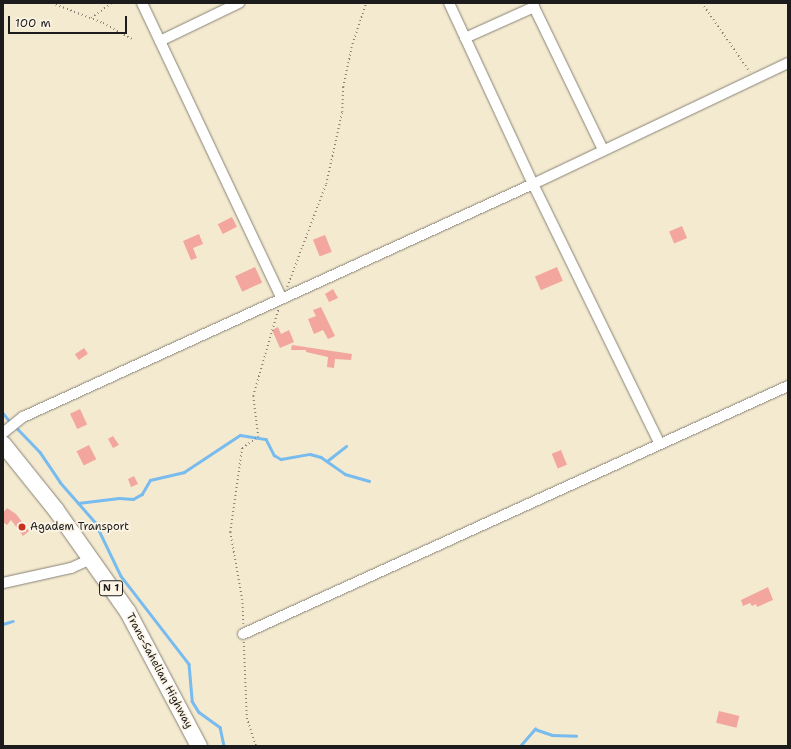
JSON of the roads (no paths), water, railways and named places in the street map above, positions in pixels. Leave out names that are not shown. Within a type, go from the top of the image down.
[{"type":"highway","name":"Trans-Sahelian Highway","points":[[3,444],[56,510],[141,634],[198,746]]},
{"type":"street","points":[[142,3],[282,298]]},
{"type":"street","points":[[160,41],[239,3]]},
{"type":"street","points":[[449,3],[533,184],[660,444]]},
{"type":"street","points":[[465,38],[534,7],[603,150]]},
{"type":"street","points":[[3,433],[23,417],[533,184],[788,63]]},
{"type":"street","points":[[243,634],[788,386]]},
{"type":"street","points":[[3,583],[71,568],[91,559]]},
{"type":"waterway","points":[[3,413],[11,423]]},
{"type":"waterway","points":[[15,426],[40,452],[60,482],[95,522],[121,576],[189,664],[192,701],[199,712],[220,727],[224,746]]},
{"type":"waterway","points":[[78,503],[119,498],[133,499],[142,494],[150,480],[184,472],[240,435],[266,439],[274,455],[281,459],[310,454],[321,457],[345,474],[369,481]]},
{"type":"waterway","points":[[327,461],[346,446]]},
{"type":"waterway","points":[[3,624],[13,621]]},
{"type":"waterway","points":[[520,746],[535,729],[552,735],[576,736]]},
{"type":"place","name":"Agadem Transport","points":[[22,527]]}]
